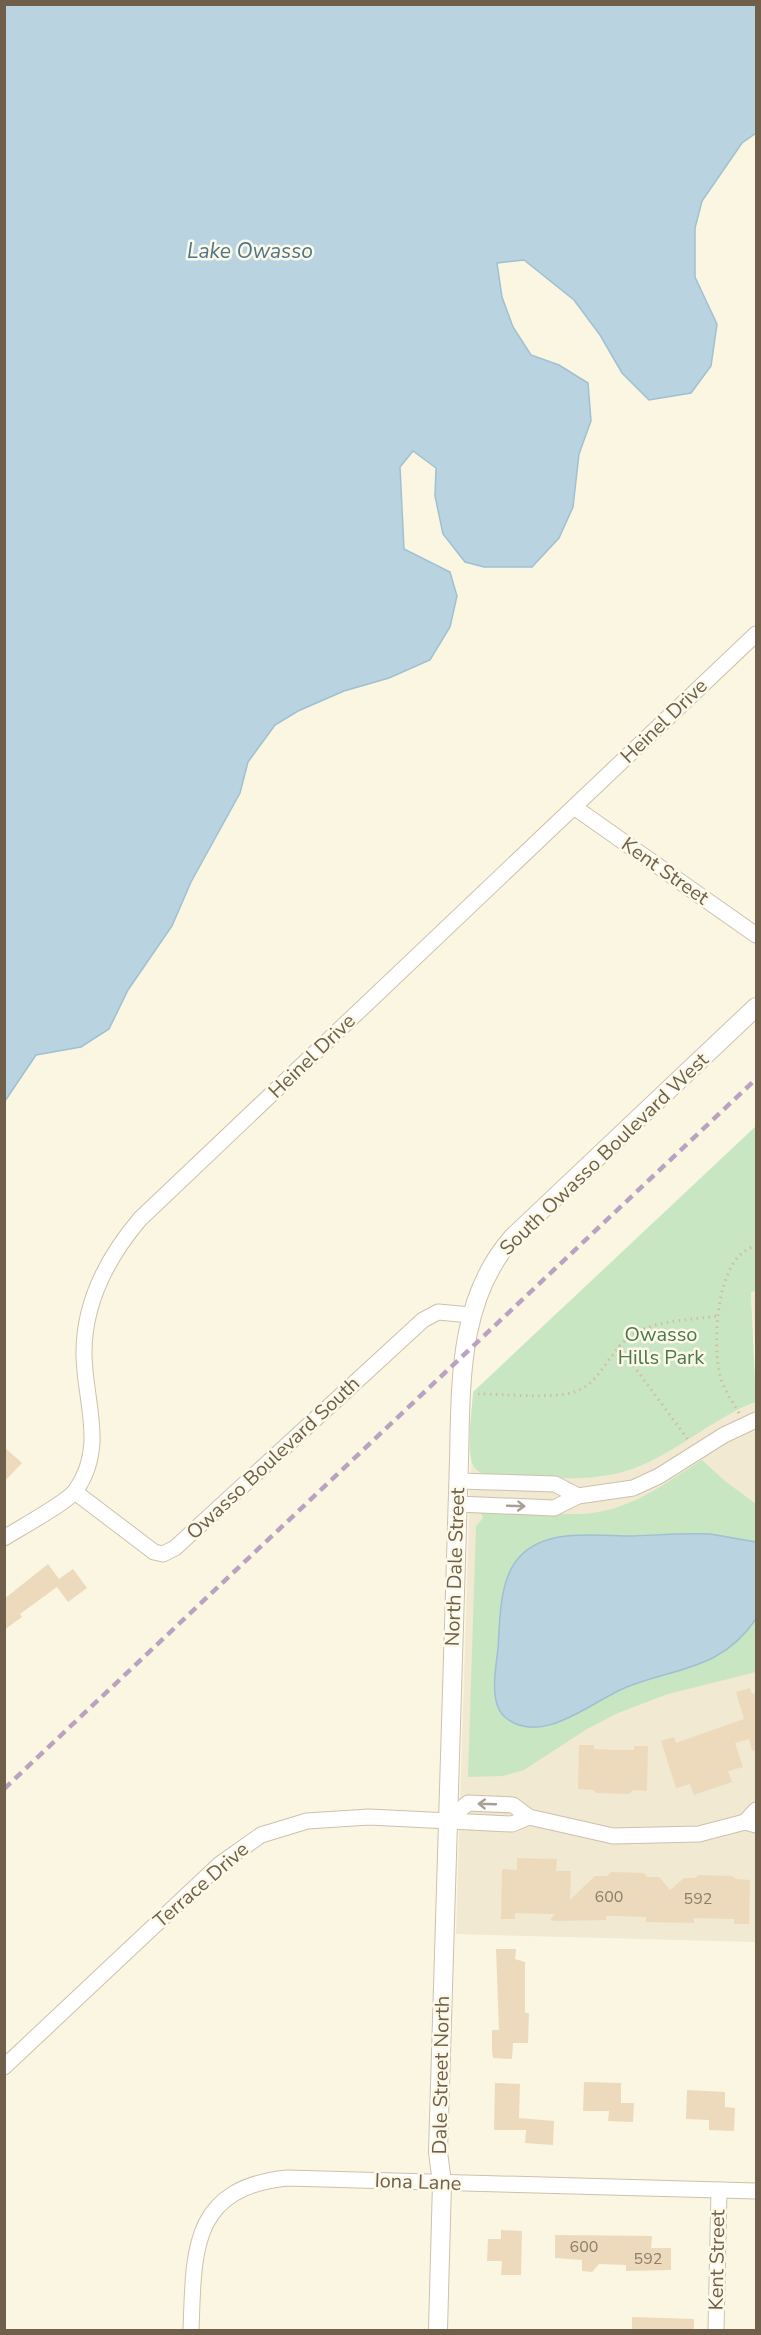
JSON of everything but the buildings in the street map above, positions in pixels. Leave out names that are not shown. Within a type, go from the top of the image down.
[{"type":"street","name":"Heinel Drive","points":[[75,1492],[87,1469],[93,1449],[94,1428],[84,1353],[87,1322],[94,1296],[120,1243],[140,1219],[756,634]]},
{"type":"street","name":"Kent Street","points":[[574,807],[756,935]]},
{"type":"street","name":"South Owasso Boulevard West","points":[[471,1315],[486,1276],[513,1237],[756,1007]]},
{"type":"street","name":"Owasso Boulevard South","points":[[75,1492],[154,1552],[163,1554],[175,1548],[423,1320],[438,1312],[471,1315]]},
{"type":"street","name":"North Dale Street","points":[[448,1820],[461,1393],[464,1349],[471,1315]]},
{"type":"street","points":[[458,1504],[554,1508],[578,1496],[633,1488],[659,1476],[751,1422]]},
{"type":"street","points":[[458,1481],[555,1484],[578,1496]]},
{"type":"street","points":[[4,1538],[75,1492]]},
{"type":"street","points":[[448,1820],[468,1803],[513,1805],[529,1817],[599,1834],[621,1836],[707,1833],[751,1823],[756,1810]]},
{"type":"street","name":"Terrace Drive","points":[[4,2067],[220,1864],[239,1848],[261,1835],[307,1821],[369,1817],[448,1820]]},
{"type":"street","name":"Dale Street North","points":[[438,2331],[442,2183],[438,2152],[448,1820]]},
{"type":"street","name":"Iona Lane","points":[[191,2331],[193,2267],[199,2239],[213,2213],[226,2199],[244,2188],[264,2181],[288,2178],[756,2191]]},
{"type":"street","name":"Kent Street","points":[[716,2331],[719,2190]]},
{"type":"path","points":[[751,1422],[725,1390],[719,1370],[717,1316],[724,1283],[738,1257],[750,1247],[756,1246]]},
{"type":"path","points":[[461,1393],[573,1393],[588,1386],[619,1346],[633,1334],[656,1326],[717,1316]]},
{"type":"path","points":[[619,1346],[656,1392],[697,1452]]},
{"type":"shaded area","points":[[751,1291],[756,1291],[756,1367]]},
{"type":"shaded area","points":[[756,1402],[756,1942],[456,1934],[471,1453],[476,1469],[487,1475],[600,1477],[648,1462],[725,1416]]},
{"type":"green space","name":"Owasso Hills Park","points":[[756,1126],[756,1291],[751,1292],[756,1402],[724,1417],[664,1454],[618,1473],[590,1478],[562,1478],[494,1476],[477,1470],[473,1465],[470,1450],[473,1392]]},
{"type":"green space","points":[[702,1460],[756,1504],[756,1672],[668,1694],[618,1713],[587,1729],[524,1770],[503,1776],[468,1777],[476,1526],[483,1518],[481,1513],[578,1514],[613,1509],[644,1496]]},
{"type":"water","name":"Lake Owasso","points":[[5,4],[756,5],[756,133],[742,143],[702,201],[695,228],[695,277],[717,324],[711,366],[691,393],[649,400],[622,373],[600,335],[574,300],[524,260],[497,263],[502,297],[513,327],[531,355],[559,365],[588,383],[591,421],[579,454],[573,507],[559,538],[532,567],[484,567],[465,562],[443,534],[435,496],[436,468],[413,451],[400,467],[404,549],[450,572],[457,596],[450,627],[430,660],[389,678],[344,691],[298,711],[275,725],[248,762],[240,793],[191,882],[172,926],[128,990],[109,1029],[81,1047],[36,1055],[5,1101]]},
{"type":"water","points":[[710,1534],[756,1542],[756,1619],[728,1648],[698,1665],[627,1687],[552,1724],[536,1727],[520,1726],[500,1712],[494,1685],[501,1605],[509,1573],[525,1552],[552,1538],[568,1536]]},
{"type":"railway","points":[[4,1789],[756,1079]]}]
